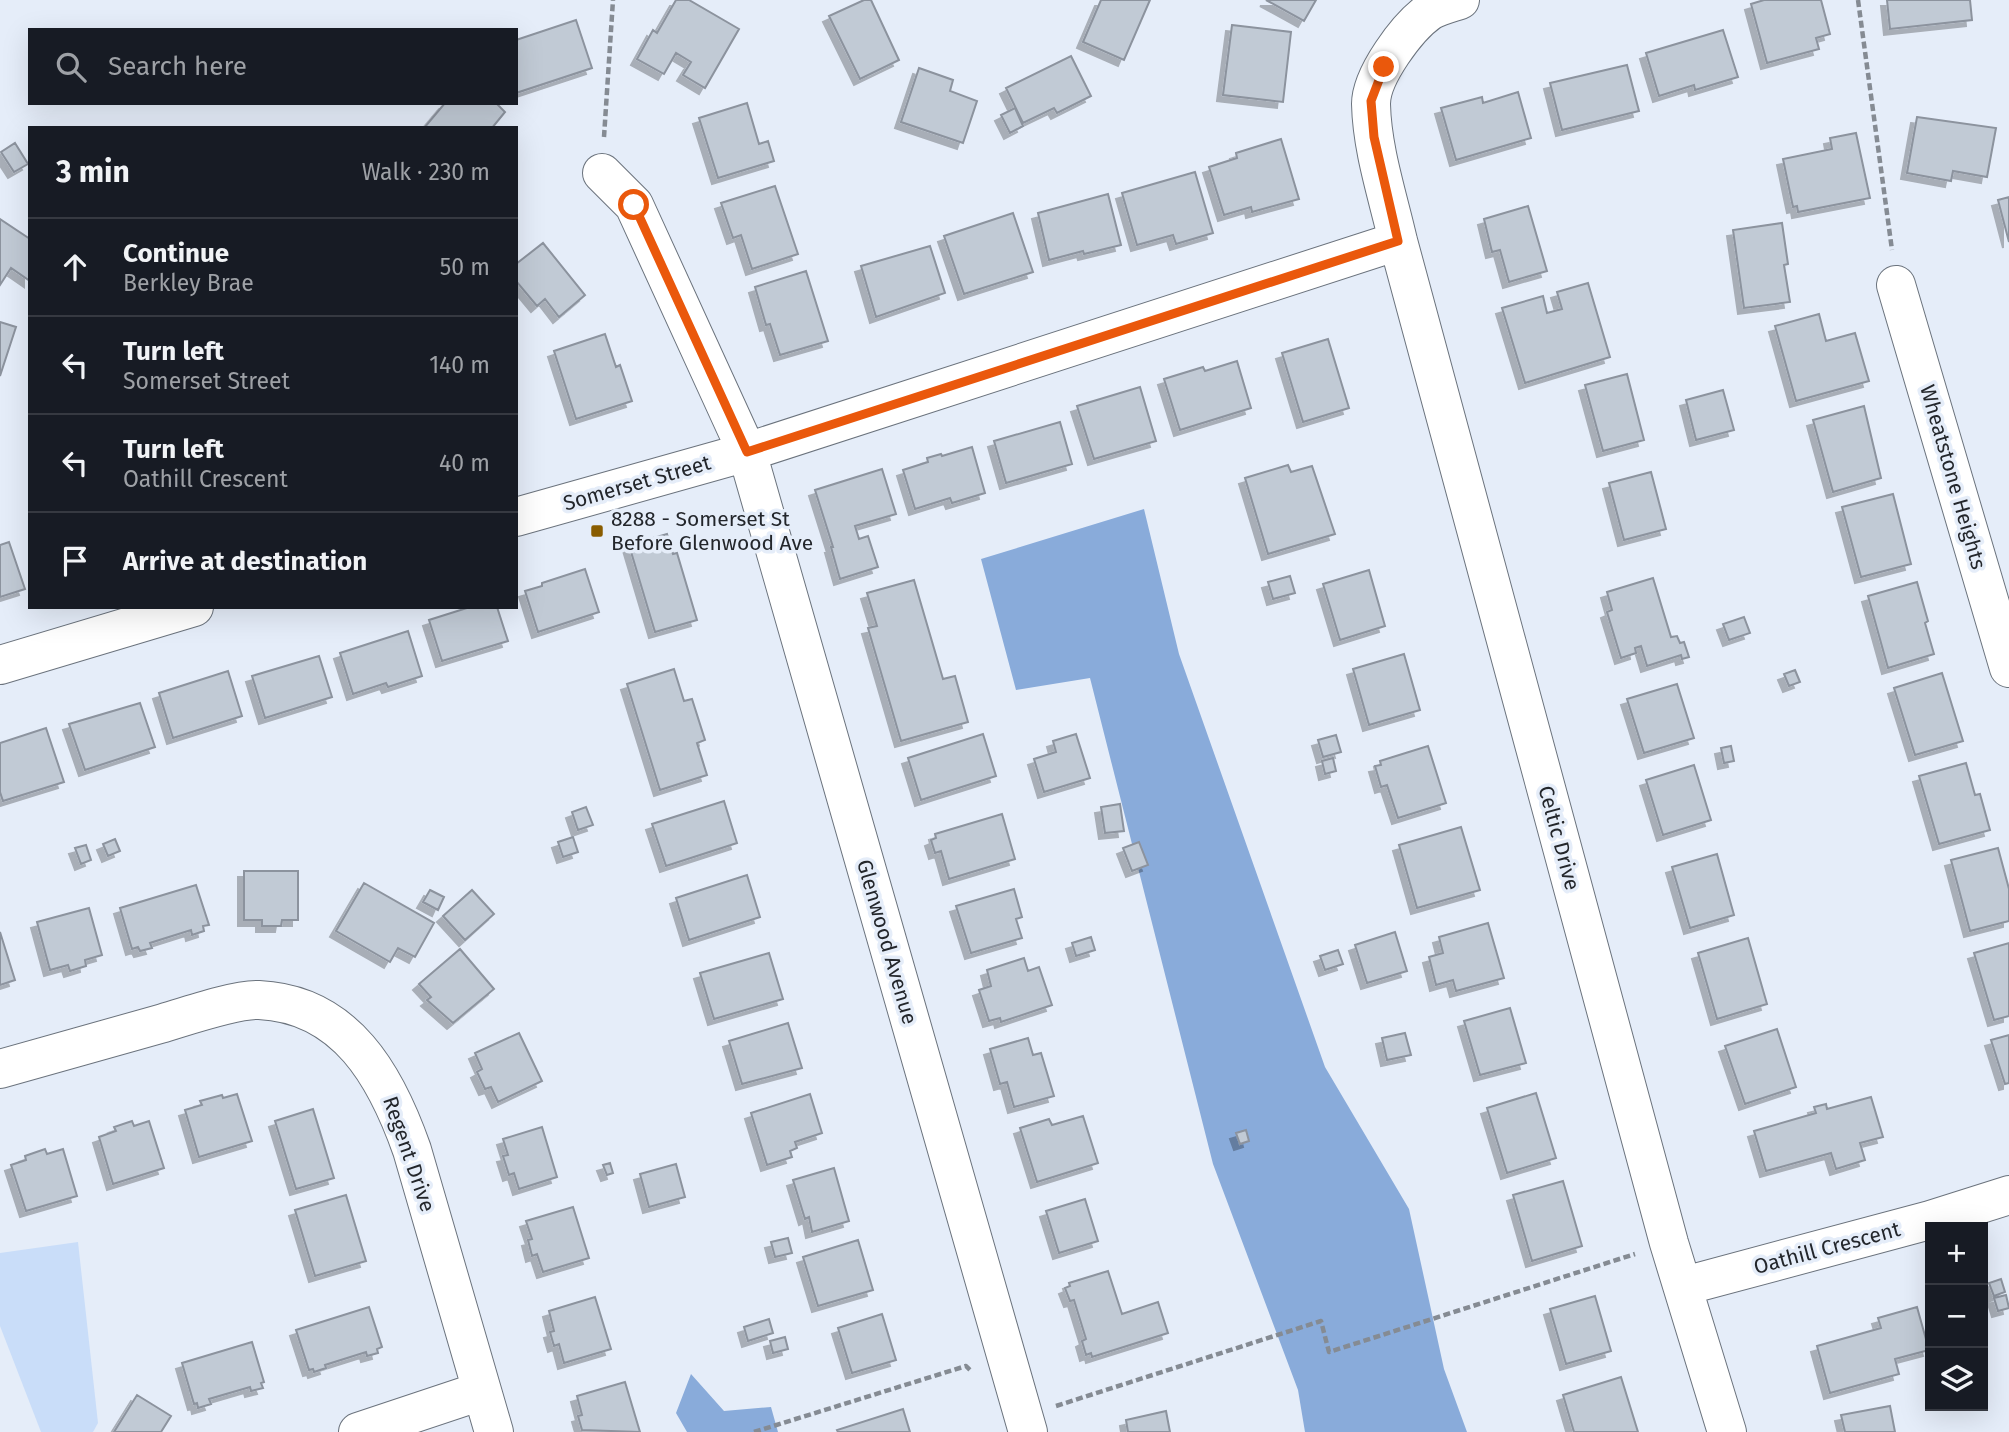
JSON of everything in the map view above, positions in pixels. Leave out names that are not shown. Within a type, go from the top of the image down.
[{"type":"street","points":[[1398,241],[1374,137],[1371,101],[1384,67],[1402,37],[1431,11],[1460,0]]},
{"type":"street","name":"Glenwood Avenue","points":[[602,173],[634,205],[747,452],[1025,1424]]},
{"type":"street","name":"Somerset Street","points":[[518,516],[747,452],[1398,241]]},
{"type":"street","name":"Celtic Drive","points":[[1398,241],[1669,1243],[1727,1432]]},
{"type":"street","name":"Wheatstone Heights","points":[[1896,285],[2009,668]]},
{"type":"street","points":[[0,665],[86,622],[180,609]]},
{"type":"street","name":"Regent Drive","points":[[0,1069],[257,999],[302,1006],[332,1023],[359,1049],[380,1077],[397,1108],[412,1150],[494,1432]]},
{"type":"street","name":"Oathill Crescent","points":[[1684,1286],[1930,1220],[2009,1195]]},
{"type":"street","points":[[358,1432],[481,1391]]},
{"type":"path","points":[[602,173],[612,0]]},
{"type":"path","points":[[1858,0],[1896,285]]},
{"type":"path","points":[[1025,1424],[1321,1321],[1329,1352],[1669,1243]]},
{"type":"path","points":[[754,1432],[966,1366],[975,1374]]},
{"type":"shaded area","points":[[1144,509],[1179,654],[1325,1067],[1409,1209],[1444,1369],[1467,1432],[1305,1432],[1298,1390],[1213,1164],[1090,678],[1016,690],[981,559]]},
{"type":"shaded area","points":[[78,1242],[98,1423],[93,1432],[41,1432],[0,1326],[0,1253]]},
{"type":"shaded area","points":[[691,1374],[724,1411],[771,1407],[778,1432],[687,1432],[676,1413]]},
{"type":"building","points":[[676,0],[689,0],[739,29],[705,88],[683,75],[691,62],[676,53],[664,74],[637,59],[653,30],[657,33]]},
{"type":"building","points":[[864,0],[871,0],[899,60],[860,79],[829,16]]},
{"type":"building","points":[[1101,0],[1150,0],[1124,60],[1083,42]]},
{"type":"building","points":[[1266,0],[1316,0],[1304,21]]},
{"type":"building","points":[[1764,0],[1821,0],[1830,34],[1816,38],[1819,49],[1767,63],[1751,4]]},
{"type":"building","points":[[1887,0],[1970,0],[1972,20],[1890,29]]},
{"type":"building","points":[[576,20],[592,68],[518,92],[518,39]]},
{"type":"building","points":[[1232,25],[1291,32],[1283,102],[1223,95]]},
{"type":"building","points":[[1723,30],[1738,77],[1695,90],[1694,85],[1659,96],[1646,53]]},
{"type":"building","points":[[1071,56],[1091,96],[1057,113],[1054,108],[1023,123],[1006,88]]},
{"type":"building","points":[[1627,65],[1639,111],[1562,130],[1550,83]]},
{"type":"building","points":[[919,68],[953,80],[950,91],[977,101],[963,143],[901,122]]},
{"type":"building","points":[[1518,92],[1531,138],[1456,160],[1441,108],[1482,97],[1483,103]]},
{"type":"building","points":[[747,103],[759,144],[768,141],[774,161],[718,178],[699,118]]},
{"type":"building","points":[[443,105],[498,105],[505,112],[494,126],[426,126]]},
{"type":"building","points":[[1015,108],[1023,126],[1010,133],[1001,115]]},
{"type":"building","points":[[1917,117],[1996,128],[1987,177],[1953,171],[1951,181],[1907,173]]},
{"type":"building","points":[[1856,133],[1870,198],[1798,212],[1797,206],[1793,207],[1783,159],[1832,149],[1830,138]]},
{"type":"building","points":[[1281,139],[1299,199],[1252,212],[1251,207],[1224,215],[1209,167],[1237,158],[1236,153]]},
{"type":"building","points":[[15,143],[28,164],[14,172],[1,152]]},
{"type":"building","points":[[1195,172],[1213,233],[1176,244],[1173,235],[1137,245],[1122,193]]},
{"type":"building","points":[[775,186],[798,254],[752,269],[741,235],[733,238],[721,203]]},
{"type":"building","points":[[1108,194],[1121,245],[1049,260],[1038,213]]},
{"type":"building","points":[[2009,197],[2009,242],[1998,200]]},
{"type":"building","points":[[1528,206],[1547,271],[1509,282],[1500,250],[1492,252],[1484,219]]},
{"type":"building","points":[[1013,213],[1033,272],[964,294],[944,236]]},
{"type":"building","points":[[0,219],[28,238],[28,280],[11,268],[0,285]]},
{"type":"building","points":[[1782,223],[1788,264],[1784,265],[1790,302],[1744,308],[1733,230]]},
{"type":"building","points":[[543,243],[585,295],[559,317],[545,299],[537,306],[518,283],[518,262]]},
{"type":"building","points":[[930,246],[945,293],[876,317],[861,266]]},
{"type":"building","points":[[806,271],[828,341],[780,355],[770,324],[766,325],[755,287]]},
{"type":"building","points":[[1588,283],[1610,357],[1525,383],[1502,308],[1543,296],[1547,313],[1562,309],[1557,292]]},
{"type":"building","points":[[1819,314],[1826,341],[1855,333],[1869,381],[1796,401],[1775,326]]},
{"type":"building","points":[[0,322],[16,327],[0,376]]},
{"type":"building","points":[[605,334],[616,367],[620,365],[632,401],[576,419],[554,351]]},
{"type":"building","points":[[1328,339],[1349,408],[1303,422],[1282,353]]},
{"type":"building","points":[[1237,361],[1251,408],[1180,430],[1164,379],[1203,367],[1205,371]]},
{"type":"building","points":[[1627,374],[1644,440],[1603,451],[1585,385]]},
{"type":"building","points":[[1140,387],[1156,441],[1094,459],[1077,406]]},
{"type":"building","points":[[1723,390],[1734,430],[1696,440],[1686,400]]},
{"type":"building","points":[[1864,406],[1881,478],[1833,492],[1813,420]]},
{"type":"building","points":[[1060,422],[1072,464],[1006,483],[994,441]]},
{"type":"building","points":[[972,447],[985,493],[952,503],[950,498],[915,509],[903,470],[928,462],[927,458]]},
{"type":"building","points":[[1288,465],[1291,472],[1312,466],[1335,534],[1268,554],[1245,478]]},
{"type":"building","points":[[882,469],[896,514],[855,526],[859,539],[868,536],[878,567],[840,579],[815,490]]},
{"type":"building","points":[[1651,472],[1666,529],[1624,540],[1609,483]]},
{"type":"building","points":[[1893,494],[1911,564],[1861,577],[1842,507]]},
{"type":"building","points":[[667,534],[673,554],[677,553],[697,620],[655,632],[629,545]]},
{"type":"building","points":[[9,542],[25,589],[0,597],[0,545]]},
{"type":"building","points":[[585,569],[599,612],[538,632],[525,591]]},
{"type":"building","points":[[1369,570],[1385,626],[1340,640],[1323,584]]},
{"type":"building","points":[[1290,576],[1295,593],[1273,599],[1268,582]]},
{"type":"building","points":[[1653,578],[1671,637],[1677,636],[1680,643],[1684,642],[1689,657],[1682,659],[1681,655],[1647,666],[1641,646],[1635,648],[1636,653],[1621,658],[1607,612],[1612,610],[1607,592]]},
{"type":"building","points":[[914,580],[943,679],[955,676],[968,722],[901,741],[868,628],[877,626],[867,593]]},
{"type":"building","points":[[1917,582],[1934,654],[1888,668],[1868,596]]},
{"type":"building","points":[[464,609],[498,609],[508,641],[442,661],[429,620]]},
{"type":"building","points":[[1744,617],[1750,633],[1729,640],[1723,624]]},
{"type":"building","points":[[408,631],[422,676],[388,687],[386,683],[353,694],[340,653]]},
{"type":"building","points":[[1404,654],[1420,710],[1369,725],[1353,669]]},
{"type":"building","points":[[319,656],[332,697],[265,718],[252,676]]},
{"type":"building","points":[[674,669],[684,701],[692,699],[705,740],[697,743],[707,775],[660,790],[627,684]]},
{"type":"building","points":[[1795,670],[1800,682],[1789,686],[1784,674]]},
{"type":"building","points":[[228,671],[242,716],[173,738],[159,693]]},
{"type":"building","points":[[1942,673],[1963,741],[1915,755],[1894,688]]},
{"type":"building","points":[[1677,684],[1694,738],[1644,753],[1627,699]]},
{"type":"building","points":[[140,703],[155,747],[85,770],[69,724]]},
{"type":"building","points":[[46,728],[64,782],[3,801],[0,792],[0,743]]},
{"type":"building","points":[[983,734],[996,776],[921,800],[908,758]]},
{"type":"building","points":[[1076,734],[1090,778],[1044,792],[1034,759],[1056,752],[1053,741]]},
{"type":"building","points":[[1336,735],[1341,752],[1323,757],[1318,740]]},
{"type":"building","points":[[1428,746],[1446,803],[1398,818],[1387,785],[1381,787],[1375,766],[1381,765],[1380,761]]},
{"type":"building","points":[[1731,746],[1734,761],[1724,763],[1721,748]]},
{"type":"building","points":[[1333,758],[1336,771],[1325,774],[1322,761]]},
{"type":"building","points":[[1966,763],[1975,795],[1980,794],[1990,830],[1939,844],[1919,776]]},
{"type":"building","points":[[1694,765],[1711,820],[1663,835],[1646,780]]},
{"type":"building","points":[[724,801],[737,843],[666,866],[652,824]]},
{"type":"building","points":[[1120,804],[1124,831],[1105,833],[1101,807]]},
{"type":"building","points":[[586,807],[593,825],[578,830],[572,812]]},
{"type":"building","points":[[1002,814],[1015,859],[949,879],[941,851],[935,853],[931,840],[936,838],[935,834]]},
{"type":"building","points":[[1461,827],[1480,890],[1417,908],[1399,845]]},
{"type":"building","points":[[573,837],[578,852],[563,857],[558,842]]},
{"type":"building","points":[[115,839],[120,851],[108,856],[103,844]]},
{"type":"building","points":[[1139,842],[1148,865],[1132,871],[1123,848]]},
{"type":"building","points":[[86,845],[91,860],[81,864],[75,848]]},
{"type":"building","points":[[1998,848],[2009,889],[2009,921],[1970,931],[1951,860]]},
{"type":"building","points":[[1717,854],[1734,915],[1690,928],[1672,867]]},
{"type":"building","points":[[244,871],[298,871],[298,920],[282,920],[281,926],[262,926],[262,920],[244,920]]},
{"type":"building","points":[[747,875],[760,917],[689,940],[676,898]]},
{"type":"building","points":[[364,883],[434,923],[415,957],[398,948],[390,962],[336,931]]},
{"type":"building","points":[[196,885],[209,925],[203,926],[204,931],[192,935],[191,930],[150,943],[152,948],[140,951],[138,947],[132,949],[120,908]]},
{"type":"building","points":[[1014,889],[1022,917],[1016,919],[1022,938],[971,953],[956,906]]},
{"type":"building","points":[[430,890],[444,897],[438,910],[423,902]]},
{"type":"building","points":[[472,890],[494,914],[465,940],[443,916]]},
{"type":"building","points":[[89,908],[102,955],[85,960],[86,966],[70,971],[68,965],[50,970],[37,922]]},
{"type":"building","points":[[1488,923],[1504,978],[1456,991],[1453,980],[1436,985],[1429,957],[1443,953],[1439,937]]},
{"type":"building","points":[[0,932],[15,980],[0,985]]},
{"type":"building","points":[[1395,932],[1407,971],[1367,983],[1355,945]]},
{"type":"building","points":[[1091,937],[1095,950],[1076,956],[1072,943]]},
{"type":"building","points":[[1748,938],[1767,1004],[1717,1019],[1698,953]]},
{"type":"building","points":[[2009,943],[2009,1016],[1994,1020],[1974,953]]},
{"type":"building","points":[[460,949],[494,989],[453,1023],[427,1000],[431,997],[419,984]]},
{"type":"building","points":[[1338,950],[1343,964],[1325,970],[1320,956]]},
{"type":"building","points":[[769,953],[783,999],[714,1019],[700,973]]},
{"type":"building","points":[[1024,958],[1028,971],[1039,967],[1052,1005],[1001,1022],[1000,1018],[989,1021],[979,990],[991,986],[987,970]]},
{"type":"building","points":[[1510,1008],[1526,1063],[1480,1075],[1464,1021]]},
{"type":"building","points":[[788,1023],[802,1068],[742,1084],[729,1041]]},
{"type":"building","points":[[1777,1029],[1796,1087],[1745,1104],[1725,1046]]},
{"type":"building","points":[[519,1033],[542,1081],[498,1102],[491,1087],[485,1089],[477,1072],[482,1069],[475,1053]]},
{"type":"building","points":[[1405,1033],[1411,1055],[1387,1060],[1382,1038]]},
{"type":"building","points":[[2009,1035],[2009,1083],[2005,1084],[1991,1040]]},
{"type":"building","points":[[1028,1038],[1033,1055],[1041,1053],[1054,1096],[1014,1107],[1007,1082],[1000,1084],[990,1049]]},
{"type":"building","points":[[1536,1093],[1556,1158],[1507,1173],[1487,1108]]},
{"type":"building","points":[[237,1094],[252,1141],[199,1157],[185,1110],[202,1105],[200,1101]]},
{"type":"building","points":[[810,1094],[822,1133],[795,1142],[797,1148],[790,1151],[792,1157],[767,1165],[751,1113]]},
{"type":"building","points":[[1871,1097],[1883,1137],[1860,1143],[1865,1160],[1836,1169],[1831,1153],[1766,1171],[1754,1131],[1816,1113],[1814,1107],[1826,1104],[1827,1109]]},
{"type":"building","points":[[313,1109],[334,1178],[296,1189],[275,1121]]},
{"type":"building","points":[[1083,1116],[1098,1163],[1037,1182],[1020,1128],[1049,1119],[1052,1125]]},
{"type":"building","points":[[132,1121],[134,1126],[149,1121],[164,1168],[113,1184],[99,1137],[116,1131],[114,1127]]},
{"type":"building","points":[[542,1127],[557,1177],[519,1189],[514,1173],[509,1175],[503,1156],[508,1155],[503,1139]]},
{"type":"building","points":[[1246,1130],[1249,1141],[1240,1144],[1236,1133]]},
{"type":"building","points":[[45,1149],[47,1154],[63,1149],[77,1196],[26,1211],[11,1165],[26,1160],[25,1156]]},
{"type":"building","points":[[610,1163],[613,1173],[607,1175],[603,1165]]},
{"type":"building","points":[[676,1164],[685,1197],[649,1207],[640,1174]]},
{"type":"building","points":[[834,1168],[849,1221],[812,1232],[809,1217],[805,1219],[793,1180]]},
{"type":"building","points":[[1563,1181],[1582,1246],[1532,1261],[1513,1195]]},
{"type":"building","points":[[346,1195],[366,1261],[315,1276],[295,1210]]},
{"type":"building","points":[[1085,1199],[1098,1241],[1059,1253],[1046,1211]]},
{"type":"building","points":[[573,1207],[589,1258],[543,1272],[537,1254],[532,1256],[528,1240],[532,1239],[526,1221]]},
{"type":"building","points":[[788,1238],[792,1253],[775,1257],[771,1242]]},
{"type":"building","points":[[858,1240],[873,1290],[818,1306],[803,1257]]},
{"type":"building","points":[[1108,1271],[1122,1314],[1158,1302],[1168,1333],[1092,1357],[1091,1353],[1086,1355],[1082,1341],[1086,1339],[1074,1300],[1070,1301],[1065,1288],[1070,1286],[1069,1283]]},
{"type":"building","points":[[2001,1279],[2005,1292],[1994,1296],[1989,1283]]},
{"type":"building","points":[[2006,1295],[2009,1308],[1998,1311],[1994,1298]]},
{"type":"building","points":[[1595,1296],[1611,1351],[1566,1364],[1550,1309]]},
{"type":"building","points":[[595,1297],[611,1349],[564,1363],[559,1344],[554,1346],[550,1332],[554,1331],[549,1311]]},
{"type":"building","points":[[369,1307],[382,1347],[377,1349],[378,1353],[367,1356],[366,1352],[325,1365],[326,1368],[314,1372],[313,1369],[309,1370],[296,1330]]},
{"type":"building","points":[[1917,1307],[1925,1336],[1925,1351],[1895,1359],[1899,1374],[1830,1393],[1817,1346],[1881,1328],[1878,1318]]},
{"type":"building","points":[[882,1314],[896,1360],[852,1373],[838,1328]]},
{"type":"building","points":[[769,1319],[773,1333],[748,1341],[744,1327]]},
{"type":"building","points":[[785,1337],[788,1349],[773,1353],[770,1341]]},
{"type":"building","points":[[252,1342],[264,1382],[261,1383],[263,1388],[251,1391],[250,1387],[209,1399],[211,1404],[198,1408],[197,1403],[194,1404],[182,1363]]},
{"type":"building","points":[[1621,1377],[1638,1432],[1574,1432],[1563,1395]]},
{"type":"building","points":[[625,1382],[640,1432],[582,1430],[578,1416],[582,1415],[577,1396]]},
{"type":"building","points":[[137,1395],[171,1416],[161,1432],[114,1432]]},
{"type":"building","points":[[1890,1406],[1895,1432],[1845,1432],[1841,1415]]},
{"type":"building","points":[[903,1409],[910,1432],[837,1430]]},
{"type":"building","points":[[1166,1411],[1170,1432],[1128,1432],[1126,1420]]},
{"type":"place","name":"8288 - Somerset St Before Glenwood Ave","points":[[597,531]]},
{"type":"route","points":[[634,205],[747,452],[1398,241],[1374,137],[1371,101],[1384,67]]}]
